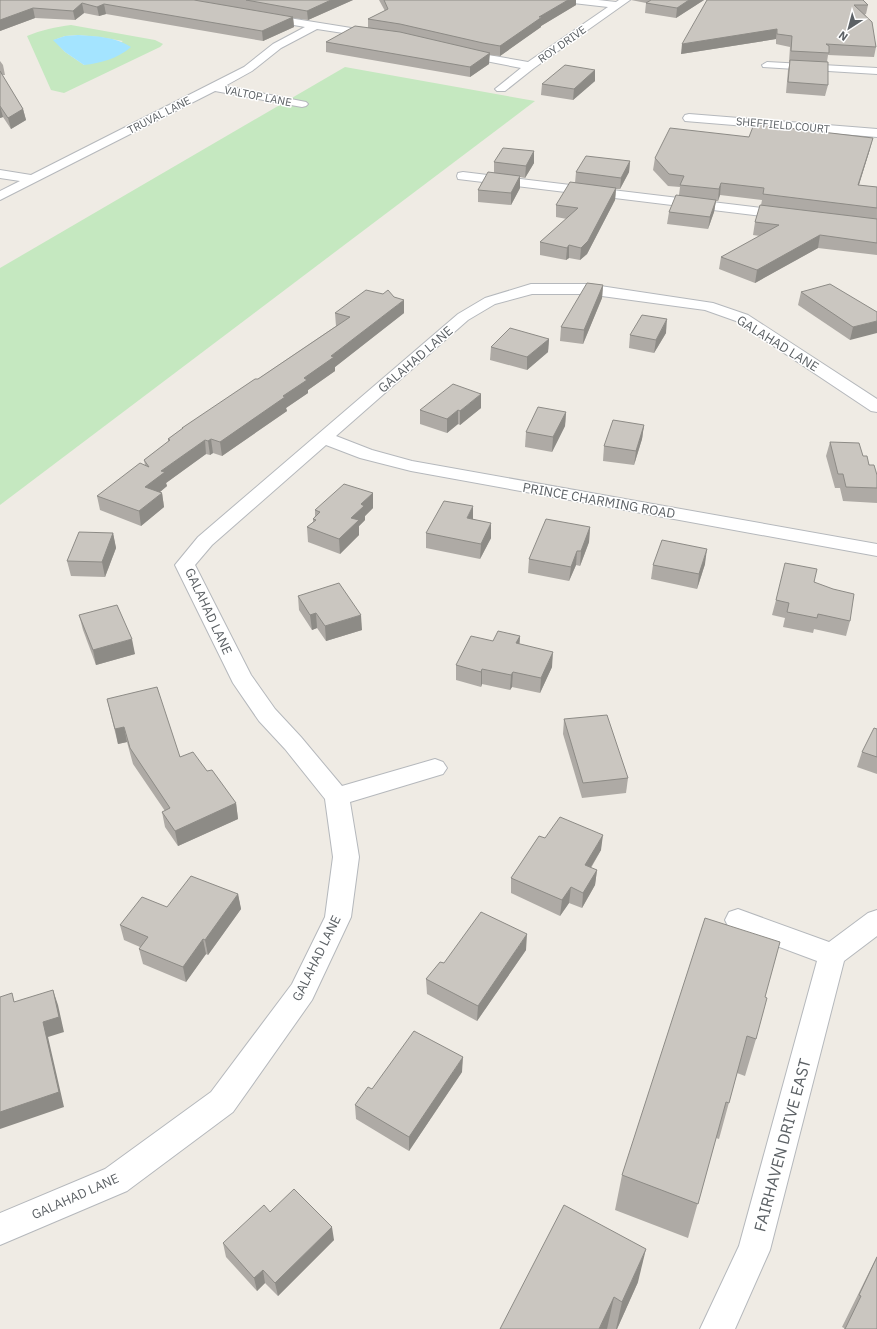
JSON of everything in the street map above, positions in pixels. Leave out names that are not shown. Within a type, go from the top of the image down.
[{"type":"street","points":[[574,0],[621,3]]},
{"type":"street","name":"ROY DRIVE","points":[[501,89],[530,66],[621,3]]},
{"type":"street","points":[[253,15],[314,26],[385,36]]},
{"type":"street","name":"TRUVAL LANE","points":[[0,196],[248,69],[278,46],[314,26]]},
{"type":"street","points":[[448,49],[482,58],[530,66]]},
{"type":"street","points":[[767,65],[877,71]]},
{"type":"street","name":"VALTOP LANE","points":[[214,87],[302,104]]},
{"type":"street","name":"SHEFFIELD COURT","points":[[689,118],[877,133]]},
{"type":"street","points":[[0,174],[33,179]]},
{"type":"street","points":[[463,176],[799,216]]},
{"type":"street","name":"GALAHAD LANE","points":[[0,1229],[116,1180],[222,1102],[302,992],[338,917],[346,857],[337,797],[293,743],[267,715],[241,678],[185,564],[205,542],[463,317],[490,301],[531,289],[587,289],[708,306],[742,318],[877,407]]},
{"type":"street","name":"PRINCE CHARMING ROAD","points":[[325,438],[366,454],[411,466],[877,550]]},
{"type":"street","points":[[337,797],[435,768]]},
{"type":"street","points":[[738,920],[832,955],[877,921]]},
{"type":"street","name":"FAIRHAVEN DRIVE EAST","points":[[717,1329],[754,1250],[832,955]]},
{"type":"green space","points":[[71,25],[155,40],[163,44],[160,47],[64,93],[51,90],[27,36],[43,30]],"holes":[[[78,35],[123,41],[84,65],[65,52],[54,40],[65,36]]]},
{"type":"green space","points":[[345,67],[535,101],[0,505],[0,268]]},
{"type":"water","points":[[78,35],[112,39],[131,47],[120,55],[109,60],[84,65],[65,52],[53,40],[65,36]]},
{"type":"building","points":[[0,0],[194,0],[293,17],[262,31],[104,4],[97,7],[82,3],[73,11],[33,8],[0,20]]},
{"type":"building","points":[[246,0],[331,0],[307,11]]},
{"type":"building","points":[[384,0],[568,0],[539,17],[542,17],[500,46],[400,24],[368,19],[388,9]]},
{"type":"building","points":[[651,0],[689,0],[677,8],[646,3]]},
{"type":"building","points":[[707,0],[863,0],[868,5],[854,5],[872,22],[876,47],[826,44],[829,46],[829,53],[791,51],[792,36],[777,34],[777,29],[682,44]]},
{"type":"building","points":[[355,26],[400,32],[490,53],[470,67],[326,42]]},
{"type":"building","points":[[790,60],[828,62],[828,85],[788,82]]},
{"type":"building","points":[[565,65],[595,70],[574,89],[542,84]]},
{"type":"building","points":[[0,71],[23,109],[8,118],[0,106]]},
{"type":"building","points":[[754,124],[873,138],[858,185],[877,187],[877,208],[763,194],[764,188],[721,183],[719,189],[680,185],[684,176],[669,174],[655,158],[670,128],[749,137]]},
{"type":"building","points":[[503,148],[534,151],[526,166],[494,162]]},
{"type":"building","points":[[586,156],[630,161],[621,178],[576,172]]},
{"type":"building","points":[[488,172],[520,176],[511,193],[478,190]]},
{"type":"building","points":[[570,182],[616,188],[588,241],[581,248],[569,245],[567,248],[540,242],[578,208],[556,205]]},
{"type":"building","points":[[676,195],[716,200],[710,217],[669,212]]},
{"type":"building","points":[[760,205],[877,219],[877,243],[820,235],[757,270],[721,257],[779,225],[755,222]]},
{"type":"building","points":[[587,283],[603,285],[584,330],[561,327]]},
{"type":"building","points":[[830,284],[877,312],[877,321],[853,327],[801,292]]},
{"type":"building","points":[[366,290],[383,294],[388,290],[394,297],[404,300],[331,356],[334,357],[304,378],[307,380],[283,396],[285,397],[220,442],[211,439],[208,441],[205,440],[161,471],[165,472],[145,487],[162,493],[139,511],[97,496],[140,463],[149,467],[144,460],[170,440],[168,439],[182,428],[350,317],[335,313]]},
{"type":"building","points":[[642,315],[667,319],[656,340],[630,335]]},
{"type":"building","points":[[510,328],[549,339],[527,357],[491,347]]},
{"type":"building","points":[[453,384],[481,394],[460,411],[458,410],[447,419],[420,410]]},
{"type":"building","points":[[538,407],[566,412],[553,437],[526,432]]},
{"type":"building","points":[[613,420],[644,425],[636,451],[604,446]]},
{"type":"building","points":[[830,442],[859,443],[863,456],[867,456],[869,465],[874,465],[877,475],[877,488],[846,487],[843,474],[838,474]]},
{"type":"building","points":[[344,484],[373,493],[361,504],[364,506],[351,518],[359,520],[339,539],[307,527],[316,520],[313,519],[320,512],[315,510]]},
{"type":"building","points":[[444,501],[473,506],[467,518],[491,523],[481,544],[426,533]]},
{"type":"building","points":[[546,519],[590,527],[581,551],[577,551],[571,567],[529,559]]},
{"type":"building","points":[[79,532],[113,533],[102,562],[67,561]]},
{"type":"building","points":[[662,540],[707,549],[699,574],[653,565]]},
{"type":"building","points":[[785,563],[817,569],[814,582],[833,589],[854,594],[850,621],[818,614],[817,618],[787,612],[789,603],[776,600]]},
{"type":"building","points":[[339,583],[361,615],[325,626],[316,613],[310,615],[298,596]]},
{"type":"building","points":[[117,605],[132,639],[93,650],[79,615]]},
{"type":"building","points":[[498,631],[520,636],[516,643],[553,652],[541,678],[513,672],[511,675],[482,669],[481,672],[456,665],[471,636],[493,641]]},
{"type":"building","points":[[157,687],[180,757],[193,752],[207,771],[212,770],[236,803],[175,831],[162,812],[170,808],[130,748],[124,727],[115,729],[107,699]]},
{"type":"building","points":[[607,715],[628,778],[583,783],[564,719]]},
{"type":"building","points":[[874,728],[877,729],[877,757],[862,752]]},
{"type":"building","points":[[560,817],[603,835],[585,865],[597,870],[583,893],[571,887],[562,900],[511,878],[539,836],[545,838]]},
{"type":"building","points":[[191,876],[238,894],[205,940],[203,939],[183,967],[139,949],[148,937],[120,925],[142,897],[167,907]]},
{"type":"building","points":[[481,912],[527,934],[478,1006],[426,979],[440,962],[444,963]]},
{"type":"building","points":[[705,918],[780,942],[765,997],[767,998],[756,1039],[747,1036],[729,1103],[726,1102],[698,1204],[622,1175]]},
{"type":"building","points":[[53,990],[59,1017],[43,1022],[59,1092],[0,1112],[0,997],[12,993],[14,1002]]},
{"type":"building","points":[[414,1031],[463,1057],[409,1137],[355,1105],[368,1087],[372,1089]]},
{"type":"building","points":[[294,1189],[332,1227],[275,1283],[263,1270],[254,1278],[223,1243],[264,1205],[270,1212]]},
{"type":"building","points":[[564,1205],[646,1249],[622,1302],[614,1297],[599,1329],[500,1329]]},
{"type":"building","points":[[877,1257],[877,1329],[845,1329],[861,1296],[859,1295]]}]
